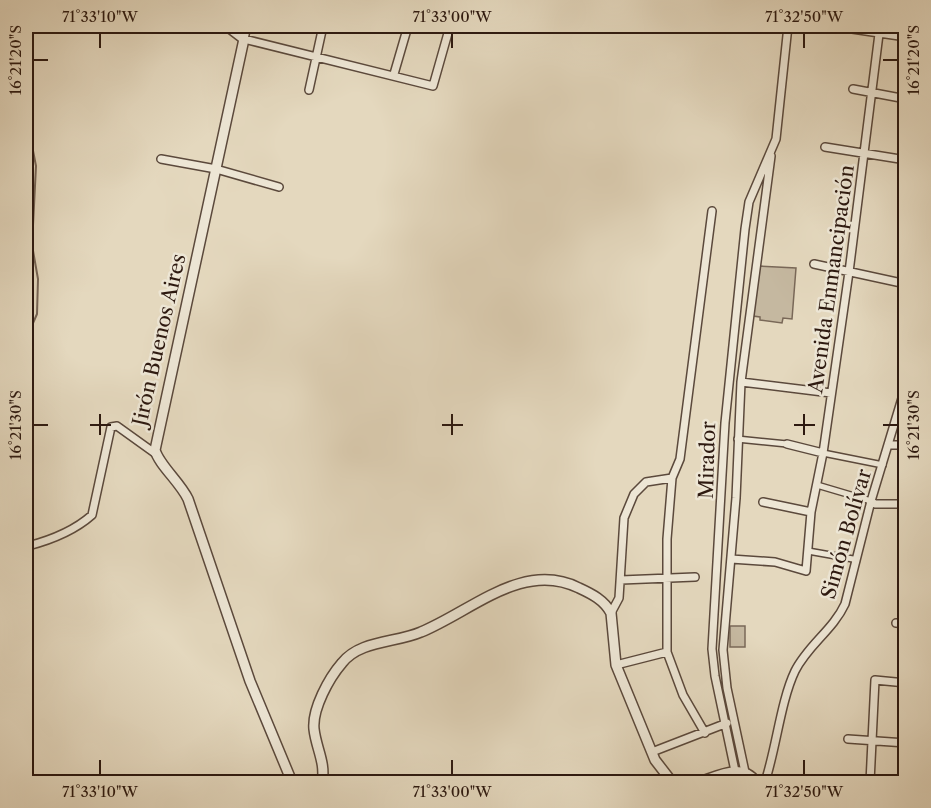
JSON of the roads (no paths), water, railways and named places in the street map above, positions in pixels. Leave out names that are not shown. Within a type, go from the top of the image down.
[{"type":"street","points":[[227,26],[244,39],[315,59],[394,74],[433,86],[450,26]]},
{"type":"street","name":"Jirón Buenos Aires","points":[[247,26],[156,439],[156,454],[177,479],[188,499],[250,681],[292,783]]},
{"type":"street","points":[[309,90],[323,26]]},
{"type":"street","points":[[394,74],[408,26]]},
{"type":"street","name":"Mirador","points":[[740,771],[723,658],[737,439],[741,382],[771,154],[778,123],[788,26]]},
{"type":"street","points":[[832,26],[906,37]]},
{"type":"street","name":"Avenida Enmancipación","points":[[731,559],[775,562],[806,571],[811,512],[823,453],[849,272],[880,26]]},
{"type":"street","points":[[853,89],[906,99]]},
{"type":"street","points":[[825,147],[906,159]]},
{"type":"street","name":"Mirador","points":[[740,771],[714,676],[712,643],[725,423],[747,208],[771,154]]},
{"type":"street","points":[[161,159],[216,169],[279,187]]},
{"type":"street","points":[[705,733],[683,694],[667,652],[666,578],[672,478],[680,459],[712,211]]},
{"type":"street","points":[[814,264],[906,285]]},
{"type":"street","points":[[741,382],[831,393]]},
{"type":"street","name":"Simón Bolívar","points":[[765,783],[794,674],[805,656],[838,620],[845,604],[871,501],[906,385]]},
{"type":"street","points":[[28,546],[44,542],[81,525],[92,515],[111,428],[117,426],[156,454]]},
{"type":"street","points":[[737,439],[787,444],[883,465]]},
{"type":"street","points":[[888,445],[906,445]]},
{"type":"street","points":[[672,478],[646,482],[634,494],[624,518],[619,598],[610,613],[615,665],[652,752],[672,783]]},
{"type":"street","points":[[817,485],[875,504],[906,504]]},
{"type":"street","points":[[764,502],[811,512]]},
{"type":"street","points":[[808,551],[853,559],[856,562]]},
{"type":"street","points":[[322,783],[323,771],[314,729],[315,716],[335,672],[352,653],[420,633],[513,585],[532,578],[564,581],[593,595],[610,613]]},
{"type":"street","points":[[621,580],[695,578]]},
{"type":"street","points":[[896,623],[906,624]]},
{"type":"street","points":[[615,665],[667,652]]},
{"type":"street","points":[[870,783],[875,680],[906,683]]},
{"type":"street","points":[[652,752],[734,721]]},
{"type":"street","points":[[848,739],[906,743]]},
{"type":"street","points":[[700,783],[740,771],[756,783]]},
{"type":"waterway","points":[[26,97],[34,26]]},
{"type":"waterway","points":[[26,115],[36,166],[32,245],[38,279],[37,314],[26,339]]}]
